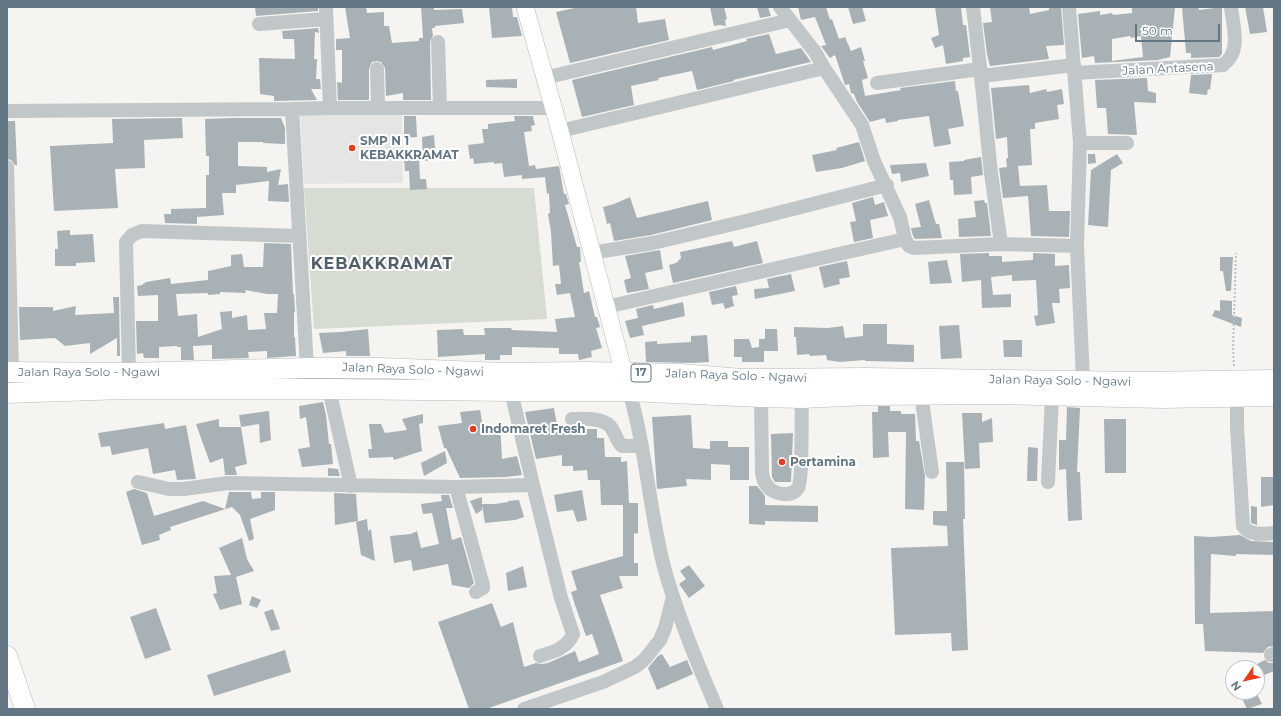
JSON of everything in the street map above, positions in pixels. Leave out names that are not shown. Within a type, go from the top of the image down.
[{"type":"highway","name":"Jalan Raya Solo - Ngawi","points":[[9,372],[129,373],[307,368],[381,368],[504,373],[588,372],[626,382],[761,397],[802,398],[921,394],[998,394],[1162,398],[1236,389],[1274,380]]},
{"type":"highway","name":"Jalan Raya Solo - Ngawi","points":[[11,394],[124,389],[511,391],[626,382],[680,374],[742,379],[866,378],[1141,382],[1236,389],[1274,396]]},
{"type":"highway","points":[[7,656],[25,709]]},
{"type":"highway","points":[[7,693],[12,709]]},
{"type":"main road","points":[[528,8],[544,78],[560,131],[626,382]]},
{"type":"street","points":[[780,7],[808,42],[862,125],[874,161],[900,217],[905,239],[909,246],[914,248],[1001,244],[1077,246]]},
{"type":"street","points":[[973,7],[991,173],[1001,244]]},
{"type":"street","points":[[1069,7],[1080,143],[1077,246],[1083,381]]},
{"type":"street","name":"Jalan Antasena","points":[[876,82],[980,73],[1223,65],[1232,57],[1235,47],[1231,7]]},
{"type":"street","points":[[258,24],[326,13],[330,108]]},
{"type":"street","points":[[544,78],[790,20]]},
{"type":"street","points":[[438,42],[440,108]]},
{"type":"street","points":[[560,131],[824,68]]},
{"type":"street","points":[[377,69],[378,108]]},
{"type":"street","points":[[7,111],[330,108],[553,108]]},
{"type":"street","points":[[292,109],[307,368]]},
{"type":"street","points":[[1080,143],[1127,143]]},
{"type":"street","points":[[7,167],[9,372]]},
{"type":"street","points":[[592,253],[675,238],[886,185]]},
{"type":"street","points":[[129,373],[126,242],[132,235],[142,231],[299,236]]},
{"type":"street","points":[[606,307],[905,239]]},
{"type":"street","points":[[626,382],[635,412],[658,541],[673,597],[717,709]]},
{"type":"street","points":[[329,389],[351,486]]},
{"type":"street","points":[[1236,389],[1243,526],[1246,530],[1254,533],[1274,533]]},
{"type":"street","points":[[511,391],[533,485],[562,598],[573,634],[570,641],[565,646],[540,656]]},
{"type":"street","points":[[921,394],[932,472]]},
{"type":"street","points":[[1048,482],[1052,396]]},
{"type":"street","points":[[761,397],[763,479],[770,489],[784,494],[793,492],[799,486],[801,472],[802,398]]},
{"type":"street","points":[[572,419],[598,420],[610,426],[622,446],[641,446]]},
{"type":"street","points":[[138,482],[169,489],[184,489],[228,483],[456,487],[533,485]]},
{"type":"street","points":[[456,487],[483,585],[483,588],[476,592]]},
{"type":"street","points":[[524,709],[604,682],[635,667],[644,660],[660,640],[665,628],[673,597]]},
{"type":"path","points":[[1236,253],[1233,348],[1236,389]]},
{"type":"shaded area","name":"SMP N 1 KEBAKKRAMAT","points":[[402,112],[403,183],[304,184],[300,113]]},
{"type":"shaded area","points":[[304,188],[534,188],[547,319],[314,329]]},
{"type":"building","points":[[255,7],[318,7],[318,11],[256,16]]},
{"type":"building","points":[[345,7],[366,7],[367,13],[384,12],[384,26],[389,26],[392,43],[419,41],[419,38],[423,38],[421,7],[434,7],[434,10],[462,9],[464,23],[435,26],[435,28],[432,28],[433,36],[430,42],[431,100],[403,100],[403,93],[386,96],[385,68],[381,62],[377,61],[372,62],[369,69],[369,100],[338,100],[337,82],[342,83],[342,50],[336,50],[336,39],[350,38]]},
{"type":"building","points":[[489,7],[512,7],[513,17],[517,17],[522,36],[492,38]]},
{"type":"building","points":[[579,7],[636,7],[638,23],[665,19],[669,40],[570,63],[556,12]]},
{"type":"building","points":[[710,7],[724,7],[727,19],[725,20],[726,26],[714,26]]},
{"type":"building","points":[[757,7],[768,7],[771,16],[760,18]]},
{"type":"building","points":[[798,7],[826,7],[839,39],[845,37],[851,51],[861,47],[868,78],[862,80],[865,96],[901,90],[900,88],[955,81],[964,126],[948,129],[951,144],[934,147],[929,116],[886,123],[885,118],[870,122],[857,102],[854,94],[851,93],[849,84],[845,85],[835,55],[830,58],[821,46],[826,45],[815,17],[801,20]]},
{"type":"building","points":[[848,7],[862,7],[866,21],[853,24]]},
{"type":"building","points":[[935,7],[961,7],[963,25],[966,25],[970,57],[963,58],[963,61],[946,64],[943,45],[935,48],[931,38],[939,35]]},
{"type":"building","points":[[990,7],[1029,7],[1030,14],[1049,10],[1049,7],[1061,7],[1064,45],[1046,46],[1049,59],[990,66],[983,23],[992,22]]},
{"type":"building","points":[[1132,7],[1175,7],[1170,57],[1158,60],[1095,63],[1094,56],[1082,58],[1078,14],[1100,11],[1100,15],[1112,13],[1113,15],[1132,13]],"holes":[[[1130,36],[1131,38],[1141,36],[1143,57],[1112,61],[1112,39]]]},
{"type":"building","points":[[1182,7],[1198,7],[1199,10],[1222,7],[1222,54],[1219,57],[1191,58],[1191,53],[1186,53]]},
{"type":"building","points":[[1245,7],[1263,7],[1267,32],[1250,34]]},
{"type":"building","points":[[318,28],[319,33],[315,32],[314,59],[317,59],[316,79],[320,79],[321,89],[311,89],[317,100],[274,101],[274,96],[260,94],[259,58],[295,59],[294,39],[283,39],[282,31]]},
{"type":"building","points":[[769,34],[776,54],[801,48],[811,62],[697,90],[692,71],[658,78],[659,80],[631,86],[634,105],[582,117],[572,80],[712,47],[713,50],[747,41],[746,39]]},
{"type":"building","points":[[1212,74],[1210,90],[1208,89],[1207,95],[1189,93],[1191,75]]},
{"type":"building","points":[[1147,78],[1148,91],[1156,93],[1156,103],[1134,102],[1137,135],[1108,134],[1106,108],[1097,108],[1095,80]]},
{"type":"building","points":[[517,79],[517,88],[486,87],[486,80]]},
{"type":"building","points":[[1029,85],[1030,93],[1046,89],[1047,92],[1062,89],[1064,104],[1057,105],[1059,119],[1035,123],[1035,129],[1030,129],[1032,165],[1018,166],[1020,186],[1047,185],[1049,211],[1070,211],[1069,237],[1031,236],[1028,196],[1003,198],[999,168],[1007,167],[1007,137],[996,139],[991,88]]},
{"type":"building","points":[[404,116],[416,116],[417,137],[404,138]]},
{"type":"building","points":[[514,116],[533,116],[535,125],[531,126],[532,131],[524,132],[529,166],[535,165],[536,169],[559,166],[564,194],[566,194],[569,204],[565,205],[577,247],[580,247],[581,262],[579,262],[584,293],[589,291],[595,317],[597,317],[600,327],[596,328],[602,348],[591,351],[592,357],[579,360],[578,354],[559,354],[559,348],[512,347],[512,355],[500,355],[500,360],[485,360],[485,354],[438,357],[437,330],[463,329],[464,335],[485,335],[484,328],[511,328],[512,330],[557,332],[555,319],[575,317],[570,293],[557,295],[555,284],[561,284],[559,265],[553,266],[551,232],[548,214],[550,213],[549,193],[547,194],[545,177],[522,179],[522,175],[504,177],[502,163],[494,164],[494,162],[474,164],[473,158],[470,159],[468,145],[484,143],[482,129],[488,129],[488,124],[515,121]]},
{"type":"building","points":[[182,118],[183,138],[144,140],[145,168],[115,169],[118,208],[54,211],[50,146],[113,143],[112,119]]},
{"type":"building","points":[[281,118],[285,128],[285,144],[238,142],[238,166],[267,167],[267,172],[281,169],[278,185],[288,184],[289,202],[268,201],[269,181],[236,185],[236,193],[222,193],[224,215],[197,217],[197,224],[165,223],[164,214],[171,214],[171,209],[206,208],[206,175],[209,175],[209,156],[206,156],[205,119]]},
{"type":"building","points":[[7,121],[15,121],[17,165],[15,165],[11,160],[7,159]]},
{"type":"building","points":[[434,135],[436,160],[423,161],[422,137]]},
{"type":"building","points":[[859,142],[865,161],[842,168],[816,172],[812,155],[837,150],[836,148]]},
{"type":"building","points":[[1088,154],[1095,154],[1096,163],[1088,164]]},
{"type":"building","points":[[1117,154],[1123,163],[1111,170],[1108,227],[1088,225],[1091,170]]},
{"type":"building","points":[[981,157],[983,175],[971,177],[972,194],[954,195],[953,180],[950,180],[949,162],[964,161]]},
{"type":"building","points":[[419,158],[420,179],[426,179],[427,189],[410,190],[409,171],[405,171],[404,159]]},
{"type":"building","points":[[926,163],[929,176],[901,182],[900,173],[892,174],[890,165]]},
{"type":"building","points":[[630,197],[637,218],[708,201],[712,220],[651,235],[614,241],[610,223],[607,224],[603,207]]},
{"type":"building","points":[[873,197],[875,205],[884,202],[888,216],[870,220],[873,238],[854,242],[850,222],[856,221],[852,203]]},
{"type":"building","points":[[929,200],[936,224],[939,224],[942,238],[915,239],[911,228],[921,227],[915,204]]},
{"type":"building","points":[[984,200],[985,203],[987,203],[991,236],[959,237],[958,219],[976,217],[974,201]]},
{"type":"building","points":[[70,230],[70,235],[93,234],[95,262],[76,263],[76,266],[55,266],[55,249],[58,249],[57,231]]},
{"type":"building","points":[[732,241],[734,247],[757,241],[763,263],[673,283],[669,265],[676,263],[681,258],[680,252]]},
{"type":"building","points":[[264,243],[291,244],[296,356],[267,358],[267,351],[248,352],[249,358],[212,359],[212,345],[193,346],[194,360],[181,360],[181,347],[177,346],[159,347],[159,358],[144,358],[143,353],[137,354],[136,321],[158,321],[158,295],[138,296],[137,286],[146,282],[170,278],[171,284],[208,280],[208,271],[231,266],[231,255],[242,254],[244,267],[263,267]],"holes":[[[245,290],[267,294],[278,294],[277,313],[264,313],[266,329],[248,330],[247,315],[232,318],[232,311],[220,312],[222,329],[198,337],[197,314],[178,316],[176,294],[208,293],[208,295],[220,294],[220,292],[246,293]]]},
{"type":"building","points":[[660,250],[663,269],[645,273],[649,289],[627,293],[624,280],[631,278],[625,256]]},
{"type":"building","points":[[989,253],[989,256],[1002,256],[1002,262],[1033,260],[1033,253],[1055,254],[1055,266],[1069,265],[1070,288],[1059,289],[1060,303],[1052,303],[1055,323],[1036,326],[1034,316],[1038,315],[1036,280],[1012,281],[1012,275],[991,277],[993,295],[1011,294],[1011,307],[982,308],[981,280],[962,282],[960,254]]},
{"type":"building","points":[[1220,257],[1233,257],[1231,291],[1226,291],[1223,271],[1220,271]]},
{"type":"building","points":[[947,260],[952,283],[930,284],[928,262]]},
{"type":"building","points":[[847,261],[850,277],[839,279],[840,284],[824,288],[819,267]]},
{"type":"building","points":[[791,274],[795,291],[755,299],[754,289],[769,288],[767,279]]},
{"type":"building","points":[[736,286],[738,295],[732,296],[734,306],[725,309],[723,303],[712,305],[709,292]]},
{"type":"building","points":[[113,297],[119,297],[120,356],[117,356],[117,338],[90,354],[90,343],[65,346],[55,338],[20,340],[19,307],[53,307],[53,311],[76,306],[75,315],[114,313]]},
{"type":"building","points":[[1220,300],[1232,301],[1232,315],[1242,318],[1241,327],[1212,316],[1215,310],[1220,311]]},
{"type":"building","points":[[683,302],[685,316],[642,326],[644,335],[630,338],[625,321],[638,318],[636,309],[653,305],[654,309]]},
{"type":"building","points":[[863,324],[887,324],[887,344],[914,345],[914,362],[865,360],[840,362],[827,360],[826,355],[797,355],[794,327],[828,328],[843,326],[845,338],[863,336]]},
{"type":"building","points":[[959,325],[962,358],[941,359],[939,326]]},
{"type":"building","points":[[368,329],[370,356],[346,356],[346,351],[323,353],[319,333]]},
{"type":"building","points":[[765,329],[777,329],[778,351],[764,351],[764,362],[742,362],[742,357],[734,357],[734,339],[749,339],[752,348],[759,347],[759,339],[765,339]]},
{"type":"building","points":[[707,335],[709,362],[646,362],[645,342],[657,341],[657,344],[691,342],[691,336]]},
{"type":"building","points":[[1003,340],[1022,340],[1022,357],[1004,357]]},
{"type":"building","points":[[323,402],[329,444],[331,444],[333,464],[302,467],[298,449],[310,447],[306,417],[300,419],[299,406]]},
{"type":"building","points":[[878,406],[890,406],[890,411],[901,411],[901,414],[915,414],[916,441],[919,441],[925,476],[924,510],[905,509],[906,432],[888,432],[889,457],[873,458],[872,412],[878,412]]},
{"type":"building","points":[[1067,407],[1080,408],[1077,472],[1080,472],[1082,520],[1068,521],[1066,469],[1059,470],[1059,440],[1066,440]]},
{"type":"building","points":[[554,408],[557,425],[567,425],[569,429],[597,429],[597,438],[604,438],[605,457],[621,457],[621,462],[627,461],[629,503],[638,503],[638,534],[634,533],[634,563],[638,563],[638,576],[619,576],[623,588],[600,595],[623,661],[486,709],[469,709],[438,622],[492,603],[501,627],[513,622],[524,667],[536,663],[548,663],[575,651],[579,662],[599,654],[592,634],[586,636],[575,605],[571,592],[577,590],[571,571],[623,556],[623,505],[601,505],[600,480],[588,480],[587,470],[573,471],[573,466],[562,466],[562,455],[536,459],[525,412]]},
{"type":"building","points":[[480,410],[484,432],[500,424],[502,459],[517,456],[522,475],[506,477],[460,478],[446,448],[444,448],[438,426],[462,423],[460,412]]},
{"type":"building","points":[[269,411],[271,440],[260,443],[259,424],[241,427],[239,415]]},
{"type":"building","points":[[962,413],[982,413],[982,422],[992,418],[993,442],[979,443],[980,468],[965,469]]},
{"type":"building","points":[[423,414],[423,423],[419,424],[422,451],[394,460],[393,457],[369,458],[368,449],[372,449],[369,424],[381,424],[385,433],[407,430],[402,419]]},
{"type":"building","points":[[691,415],[693,448],[710,449],[710,441],[728,441],[728,447],[749,447],[749,480],[730,480],[730,465],[711,464],[711,480],[686,479],[687,486],[657,489],[652,417]]},
{"type":"building","points":[[219,419],[219,427],[241,427],[247,464],[235,467],[237,475],[225,475],[223,458],[210,463],[196,424]]},
{"type":"building","points":[[1104,419],[1126,419],[1126,473],[1105,473]]},
{"type":"building","points":[[164,423],[165,429],[186,425],[196,479],[177,480],[175,470],[153,474],[148,448],[112,455],[110,446],[101,447],[98,433]]},
{"type":"building","points":[[793,433],[791,482],[775,482],[772,477],[771,434]]},
{"type":"building","points":[[1028,447],[1038,448],[1037,481],[1027,481]]},
{"type":"building","points":[[445,451],[447,463],[424,476],[421,463]]},
{"type":"building","points":[[946,462],[964,462],[965,519],[963,519],[968,650],[952,651],[951,633],[895,635],[891,548],[948,546],[947,526],[933,525],[933,511],[947,511]]},
{"type":"building","points":[[328,468],[338,469],[340,476],[328,476]]},
{"type":"building","points":[[1261,477],[1274,477],[1274,505],[1261,507]]},
{"type":"building","points":[[749,486],[757,486],[765,496],[765,505],[818,506],[818,522],[765,521],[765,525],[749,524]]},
{"type":"building","points":[[134,489],[147,493],[154,516],[203,501],[225,509],[229,492],[251,492],[252,499],[261,498],[261,492],[275,492],[275,510],[250,519],[254,539],[249,541],[240,515],[232,507],[170,527],[171,530],[159,535],[160,540],[142,545],[126,492]]},
{"type":"building","points":[[582,490],[587,520],[577,522],[573,510],[557,512],[554,495]]},
{"type":"building","points":[[334,493],[356,494],[358,521],[335,525]]},
{"type":"building","points":[[441,495],[449,495],[453,508],[446,508],[452,540],[461,537],[474,583],[469,588],[452,585],[448,564],[413,571],[411,560],[394,563],[390,536],[411,534],[417,531],[421,548],[439,544],[432,513],[423,514],[421,504],[442,501]]},
{"type":"building","points":[[482,497],[482,504],[495,504],[519,500],[524,517],[515,520],[485,523],[482,505],[482,510],[476,514],[470,501]]},
{"type":"building","points":[[1251,506],[1257,507],[1257,525],[1251,523]]},
{"type":"building","points":[[367,519],[368,531],[371,529],[375,561],[361,555],[356,522]]},
{"type":"building","points":[[1240,535],[1251,541],[1274,542],[1274,555],[1236,554],[1236,556],[1211,554],[1210,613],[1274,611],[1274,646],[1268,647],[1263,653],[1205,651],[1203,624],[1195,624],[1194,536],[1211,537]]},
{"type":"building","points":[[242,538],[247,559],[254,571],[236,577],[242,604],[220,610],[213,594],[217,593],[214,576],[231,575],[219,548]]},
{"type":"building","points":[[689,565],[705,586],[689,598],[679,584],[686,579],[680,571]]},
{"type":"building","points":[[523,566],[527,587],[508,591],[506,573]]},
{"type":"building","points":[[252,596],[261,600],[257,608],[249,605]]},
{"type":"building","points":[[156,608],[171,650],[145,659],[130,617]]},
{"type":"building","points":[[273,609],[280,629],[271,631],[264,612]]},
{"type":"building","points":[[285,650],[291,672],[214,696],[207,675]]},
{"type":"building","points":[[662,654],[670,667],[687,660],[693,674],[657,690],[648,668],[658,656]]},
{"type":"building","points":[[1265,660],[1269,663],[1274,663],[1274,671],[1265,675]]},
{"type":"building","points":[[1243,700],[1260,700],[1262,704],[1247,709]]},
{"type":"place","name":"SMP N 1 KEBAKKRAMAT","points":[[352,148]]},
{"type":"place","name":"Indomaret Fresh","points":[[473,429]]},
{"type":"place","name":"Pertamina","points":[[782,462]]},
{"type":"district","name":"KEBAKKRAMAT","points":[[382,264]]}]
